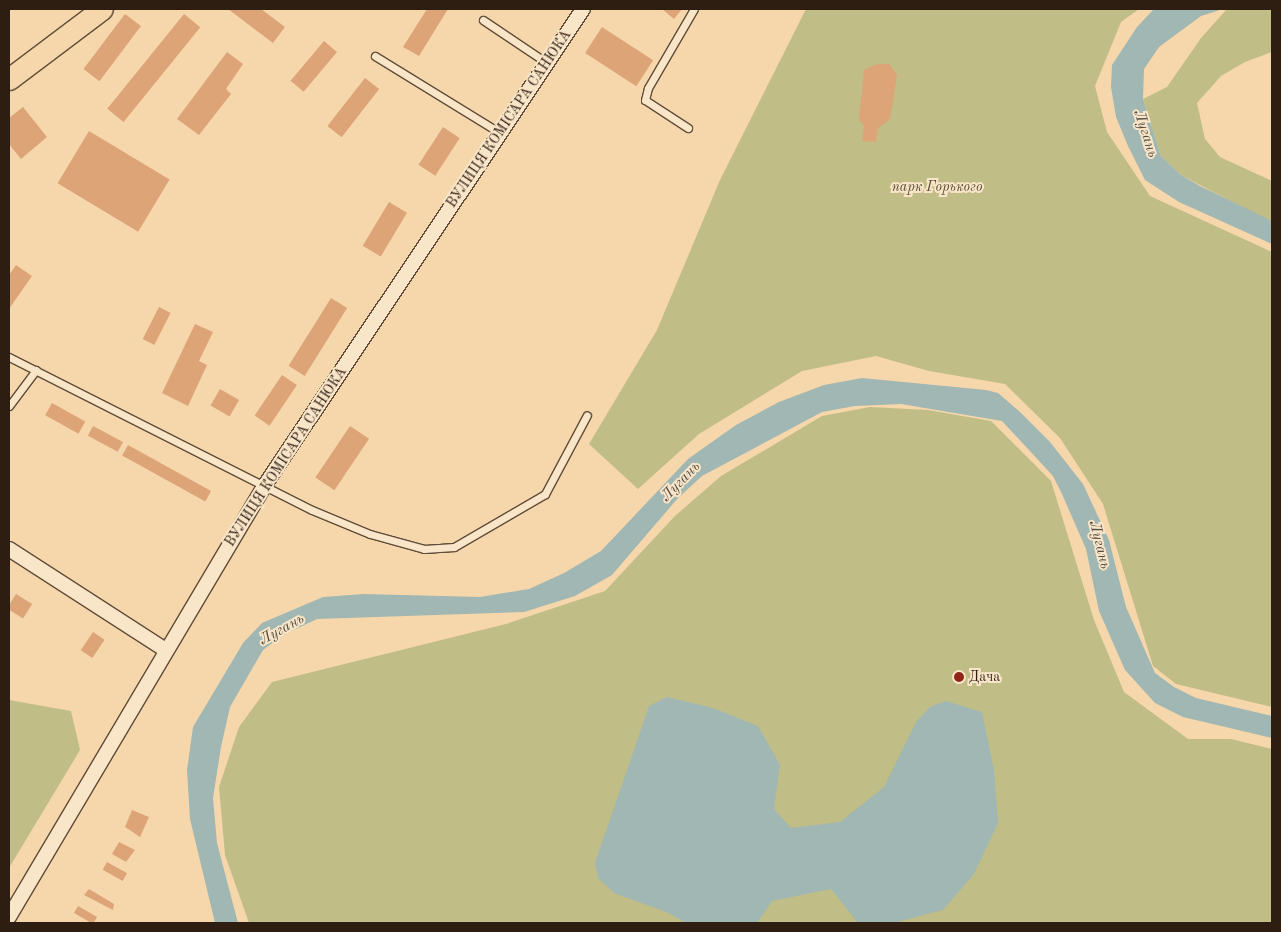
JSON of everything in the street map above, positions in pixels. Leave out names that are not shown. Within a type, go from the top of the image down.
[{"type":"main road","points":[[9,79],[102,9]]},
{"type":"street","name":"ВУЛИЦЯ КОМІСАРА САНЮКА","points":[[9,917],[264,485],[583,9]]},
{"type":"street","points":[[9,549],[166,650]]},
{"type":"lane","points":[[688,128],[645,100],[648,88],[694,9]]},
{"type":"lane","points":[[483,20],[547,63]]},
{"type":"lane","points":[[375,56],[500,133]]},
{"type":"lane","points":[[9,356],[312,510],[370,534],[424,549],[454,547],[545,494],[571,450],[587,415]]},
{"type":"lane","points":[[9,406],[36,370]]},
{"type":"green space","name":"парк Горького","points":[[806,9],[1139,9],[1121,22],[1095,86],[1107,132],[1150,196],[1272,252],[1272,707],[1176,684],[1153,666],[1103,504],[1060,438],[1005,384],[929,371],[876,356],[802,371],[699,434],[638,489],[589,444],[657,330],[720,180]]},
{"type":"green space","points":[[1227,9],[1272,9],[1272,52],[1245,62],[1221,76],[1197,103],[1205,139],[1220,157],[1272,181],[1272,223],[1181,175],[1161,156],[1143,99],[1167,87],[1201,38]]},
{"type":"green space","points":[[870,407],[928,410],[991,421],[1051,481],[1094,620],[1124,692],[1188,739],[1231,739],[1272,749],[1272,923],[249,923],[225,855],[219,787],[239,727],[272,682],[506,624],[605,591],[675,516],[721,476],[822,416]]},
{"type":"green space","points":[[9,700],[71,711],[80,750],[9,868]]},
{"type":"water","name":"Лугань","points":[[1154,9],[1223,9],[1201,16],[1159,47],[1144,69],[1143,99],[1161,156],[1181,175],[1272,221],[1272,244],[1179,202],[1145,180],[1116,117],[1111,87],[1112,65],[1137,27]]},
{"type":"water","name":"Лугань","points":[[862,378],[986,390],[998,393],[1019,411],[1050,442],[1083,484],[1109,540],[1126,607],[1155,673],[1174,687],[1196,698],[1272,716],[1272,738],[1183,717],[1155,703],[1125,670],[1099,611],[1086,549],[1062,494],[1053,476],[1002,421],[901,404],[855,406],[822,412],[702,476],[678,498],[612,575],[575,596],[524,612],[317,619],[283,635],[263,650],[230,707],[221,747],[213,798],[217,843],[238,923],[215,923],[190,819],[187,770],[193,727],[243,643],[262,623],[323,597],[364,594],[480,597],[529,589],[564,573],[601,551],[688,459],[736,425],[779,402],[824,385]]},
{"type":"water","points":[[667,697],[713,708],[758,726],[780,765],[774,809],[791,828],[840,822],[884,787],[916,722],[930,707],[946,701],[982,712],[994,770],[998,823],[974,874],[943,910],[897,922],[858,923],[831,889],[772,901],[757,923],[687,923],[666,912],[614,893],[598,878],[595,863],[649,706]]},
{"type":"building","points":[[228,9],[261,9],[285,27],[273,43]]},
{"type":"building","points":[[427,9],[448,9],[419,56],[403,47]]},
{"type":"building","points":[[662,9],[682,9],[674,19]]},
{"type":"building","points":[[125,14],[141,26],[99,81],[83,69]]},
{"type":"building","points":[[184,14],[200,27],[124,122],[107,109]]},
{"type":"building","points":[[602,27],[653,60],[636,86],[585,53]]},
{"type":"building","points":[[324,41],[337,52],[304,92],[291,81]]},
{"type":"building","points":[[227,52],[243,64],[226,89],[231,94],[199,135],[177,119]]},
{"type":"building","points":[[877,64],[889,64],[897,75],[890,119],[878,128],[876,142],[862,141],[864,126],[859,119],[864,70]]},
{"type":"building","points":[[365,78],[379,89],[342,137],[327,126]]},
{"type":"building","points":[[23,107],[47,137],[21,159],[9,144],[9,118]]},
{"type":"building","points":[[443,127],[460,138],[435,176],[418,165]]},
{"type":"building","points":[[89,131],[170,179],[138,232],[58,183]]},
{"type":"building","points":[[389,202],[407,213],[381,257],[363,246]]},
{"type":"building","points":[[16,265],[32,276],[9,309],[9,275]]},
{"type":"building","points":[[331,298],[347,308],[305,376],[289,366]]},
{"type":"building","points":[[159,307],[171,313],[154,345],[143,339]]},
{"type":"building","points":[[195,324],[213,332],[199,361],[207,365],[188,406],[162,393]]},
{"type":"building","points":[[282,375],[297,385],[270,426],[255,416]]},
{"type":"building","points":[[220,389],[239,400],[230,416],[210,405]]},
{"type":"building","points":[[52,403],[85,421],[78,434],[45,415]]},
{"type":"building","points":[[93,426],[123,442],[118,452],[88,436]]},
{"type":"building","points":[[350,426],[369,439],[334,490],[315,477]]},
{"type":"building","points":[[128,445],[211,491],[205,502],[122,455]]},
{"type":"building","points":[[16,594],[32,604],[23,618],[9,610],[9,605]]},
{"type":"building","points":[[93,632],[105,640],[92,658],[81,650]]},
{"type":"building","points":[[132,810],[149,817],[140,837],[125,827]]},
{"type":"building","points":[[119,842],[135,850],[126,862],[112,854]]},
{"type":"building","points":[[107,862],[127,873],[123,881],[103,870]]},
{"type":"building","points":[[89,889],[114,904],[113,910],[84,895]]},
{"type":"building","points":[[78,906],[97,917],[94,923],[91,923],[74,913]]},
{"type":"place","name":"Дача","points":[[959,677]]}]
